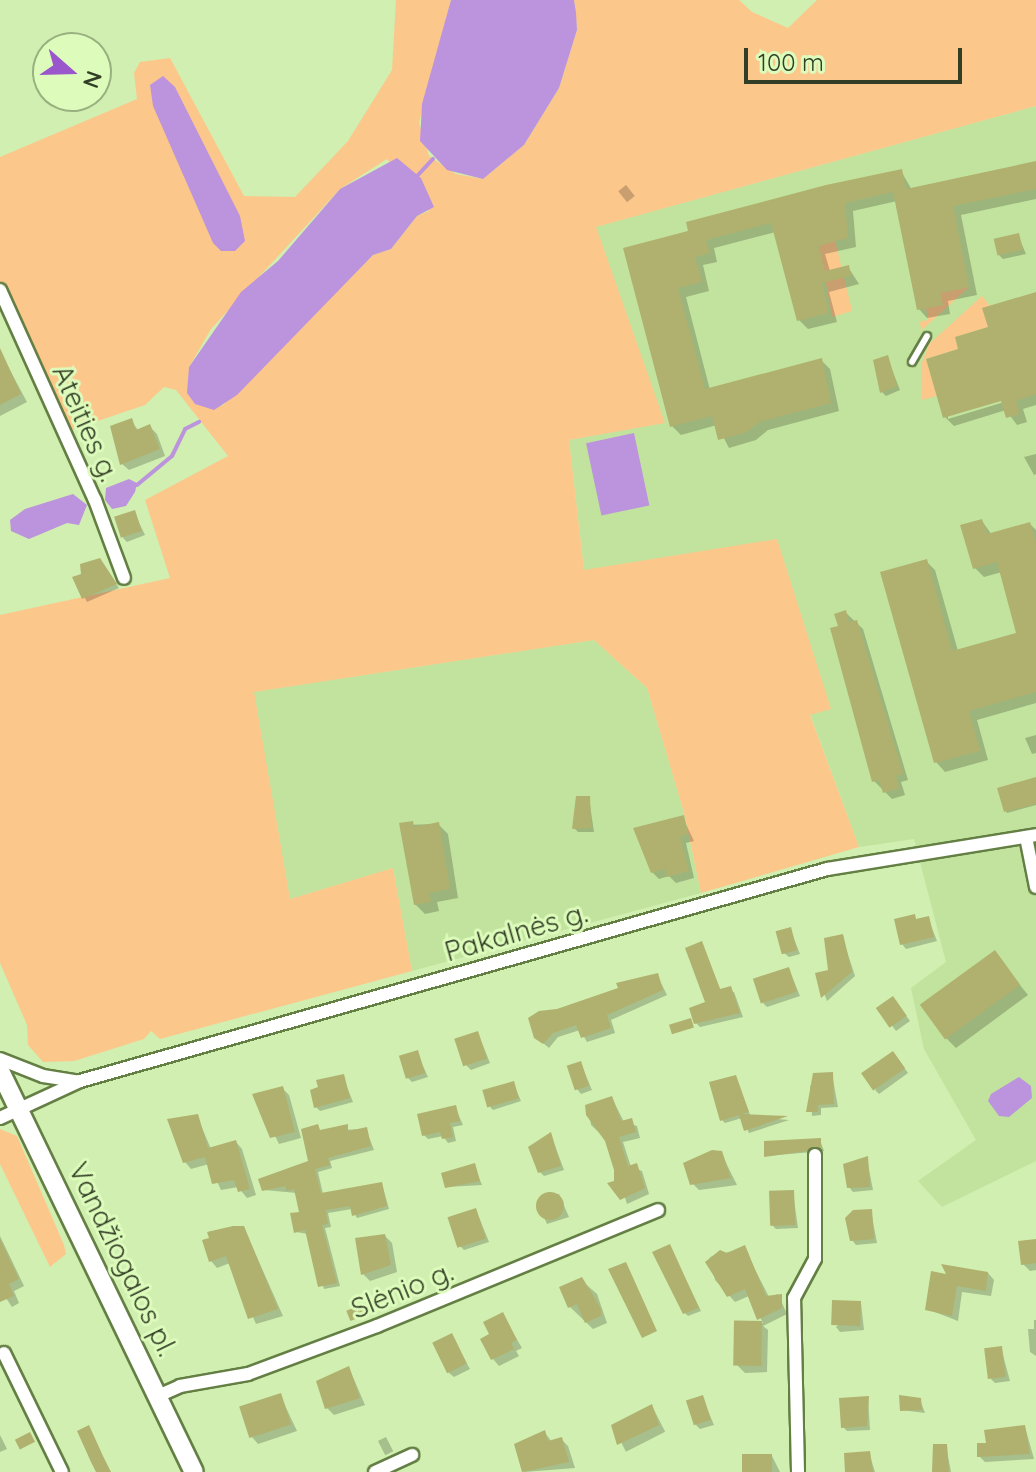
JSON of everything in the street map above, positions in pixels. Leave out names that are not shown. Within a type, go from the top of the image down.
[{"type":"main road","name":"Vandžiogalos pl.","points":[[0,1071],[194,1472]]},
{"type":"street","name":"Ateities g.","points":[[0,290],[95,500],[124,578]]},
{"type":"street","points":[[1031,836],[1036,887]]},
{"type":"street","name":"Pakalnės g.","points":[[0,1118],[80,1081],[827,869],[1031,836]]},
{"type":"street","points":[[0,1059],[43,1076],[80,1081]]},
{"type":"street","points":[[798,1472],[793,1304],[815,1259],[815,1155]]},
{"type":"street","name":"Slėnio g.","points":[[158,1396],[180,1386],[248,1374],[366,1331],[658,1210]]},
{"type":"street","points":[[4,1353],[62,1472]]},
{"type":"street","points":[[375,1472],[412,1455]]},
{"type":"lane","points":[[912,362],[927,336]]},
{"type":"shaded area","points":[[396,0],[451,0],[419,123],[429,156],[456,174],[483,179],[524,145],[559,88],[577,30],[574,0],[739,0],[752,12],[788,28],[817,0],[1036,0],[1036,106],[596,227],[665,423],[569,440],[584,570],[777,539],[831,709],[810,715],[859,847],[701,893],[684,813],[647,688],[594,640],[254,692],[290,899],[393,868],[412,971],[160,1039],[151,1031],[144,1039],[74,1061],[43,1062],[28,1045],[27,1025],[0,963],[0,615],[170,578],[145,500],[228,456],[176,390],[164,387],[145,405],[65,432],[0,290],[0,157],[137,99],[134,73],[140,62],[170,58],[244,196],[295,197],[348,141],[392,70]],"holes":[[[387,159],[429,211],[417,216],[391,249],[373,255],[222,406],[189,367],[211,329],[340,189]]]},
{"type":"shaded area","points":[[451,0],[574,0],[577,30],[559,88],[524,145],[483,179],[447,170],[420,141],[422,104]]},
{"type":"shaded area","points":[[163,76],[175,87],[240,216],[245,241],[235,251],[221,251],[213,243],[153,106],[150,85]]},
{"type":"shaded area","points":[[1036,106],[1036,1161],[942,1207],[918,1181],[976,1140],[924,1049],[911,988],[946,962],[914,839],[859,847],[810,714],[831,708],[584,570],[569,440],[664,422],[595,227]]},
{"type":"shaded area","points":[[397,158],[421,178],[434,207],[417,216],[391,249],[373,255],[237,395],[214,410],[195,404],[187,393],[189,367],[241,292],[278,261],[340,189]]},
{"type":"shaded area","points":[[813,212],[830,219],[852,311],[832,317]]},
{"type":"shaded area","points":[[969,287],[922,330],[919,322],[928,320],[926,308],[943,305],[940,293]]},
{"type":"shaded area","points":[[982,296],[990,306],[983,309],[988,327],[955,337],[958,349],[926,359],[937,396],[922,400],[921,365],[929,344]]},
{"type":"shaded area","points":[[634,433],[649,505],[601,516],[586,443]]},
{"type":"shaded area","points":[[129,479],[137,483],[135,492],[126,506],[112,509],[105,500],[106,488]]},
{"type":"shaded area","points":[[73,494],[87,505],[79,525],[67,523],[29,539],[11,531],[10,520],[25,509]]},
{"type":"shaded area","points":[[594,640],[647,688],[684,813],[701,893],[412,971],[393,868],[290,899],[253,692]]},
{"type":"shaded area","points":[[1019,1077],[1031,1086],[1032,1098],[1009,1117],[999,1116],[988,1101],[991,1094]]},
{"type":"shaded area","points":[[0,1129],[17,1136],[64,1245],[66,1254],[50,1267],[0,1164]]},
{"type":"building","points":[[1036,161],[1036,189],[953,206],[969,287],[940,293],[943,305],[917,310],[893,192],[845,203],[848,238],[818,246],[825,271],[849,265],[851,276],[822,283],[829,313],[797,321],[771,223],[706,240],[710,253],[695,257],[702,282],[678,288],[705,389],[822,358],[831,403],[759,422],[747,432],[718,440],[712,416],[670,427],[623,248],[688,231],[686,222],[826,185],[902,169],[906,189]]},
{"type":"building","points":[[1019,233],[1023,250],[997,255],[994,239]]},
{"type":"building","points":[[1036,292],[1036,394],[1016,401],[1020,414],[1006,418],[1001,401],[943,418],[926,359],[958,349],[955,337],[988,327],[982,308]]},
{"type":"building","points":[[0,348],[21,394],[0,405]]},
{"type":"building","points":[[888,355],[897,386],[880,393],[873,360]]},
{"type":"building","points":[[132,418],[136,430],[150,424],[160,449],[120,465],[110,426]]},
{"type":"building","points":[[135,510],[142,531],[121,538],[114,517]]},
{"type":"building","points":[[982,519],[987,534],[1030,522],[1036,542],[1036,692],[969,711],[980,751],[934,763],[880,572],[927,559],[952,651],[1016,633],[997,562],[973,569],[960,525]]},
{"type":"building","points":[[100,558],[117,584],[82,599],[72,577],[81,574],[80,564]]},
{"type":"building","points":[[846,610],[849,622],[857,620],[903,774],[896,776],[899,788],[883,793],[879,780],[872,782],[830,628],[838,626],[834,614]]},
{"type":"building","points":[[1036,777],[1036,804],[1004,812],[997,788]]},
{"type":"building","points":[[576,796],[590,796],[591,828],[572,829]]},
{"type":"building","points":[[684,815],[688,834],[680,837],[689,871],[667,877],[665,869],[651,873],[633,828]]},
{"type":"building","points":[[413,821],[414,827],[439,822],[450,889],[429,893],[431,902],[414,905],[399,823]]},
{"type":"building","points":[[915,914],[916,919],[929,916],[934,937],[900,945],[894,919]]},
{"type":"building","points":[[791,927],[797,950],[782,954],[776,931]]},
{"type":"building","points":[[843,934],[852,972],[821,998],[815,973],[828,970],[824,938]]},
{"type":"building","points":[[702,941],[720,989],[731,986],[740,1013],[694,1024],[689,1008],[705,1002],[685,948]]},
{"type":"building","points":[[995,950],[1020,985],[945,1039],[920,1005]]},
{"type":"building","points":[[789,967],[797,992],[761,1003],[753,979]]},
{"type":"building","points":[[658,973],[663,990],[607,1015],[611,1028],[581,1038],[576,1025],[553,1033],[543,1044],[534,1038],[528,1018],[539,1011],[557,1009],[618,988],[616,983]]},
{"type":"building","points":[[893,996],[907,1016],[890,1028],[876,1008]]},
{"type":"building","points":[[691,1018],[694,1028],[672,1034],[669,1025]]},
{"type":"building","points":[[478,1031],[487,1059],[463,1066],[454,1039]]},
{"type":"building","points":[[418,1050],[425,1073],[406,1079],[399,1056]]},
{"type":"building","points":[[893,1051],[905,1068],[873,1091],[861,1073]]},
{"type":"building","points":[[581,1061],[589,1086],[575,1090],[567,1066]]},
{"type":"building","points":[[833,1072],[834,1104],[818,1105],[818,1112],[806,1112],[813,1073]]},
{"type":"building","points":[[344,1074],[350,1098],[314,1108],[310,1090],[318,1087],[316,1080]]},
{"type":"building","points":[[736,1075],[749,1112],[741,1114],[788,1116],[744,1131],[739,1115],[720,1121],[709,1082]]},
{"type":"building","points":[[514,1081],[519,1098],[487,1107],[482,1090]]},
{"type":"building","points":[[283,1086],[295,1132],[270,1138],[252,1094]]},
{"type":"building","points":[[612,1096],[621,1121],[632,1118],[636,1132],[619,1137],[628,1166],[637,1163],[645,1188],[620,1200],[607,1183],[614,1181],[614,1170],[605,1141],[586,1115],[585,1105]]},
{"type":"building","points":[[456,1105],[460,1121],[450,1123],[453,1137],[442,1139],[440,1132],[422,1136],[417,1114]]},
{"type":"building","points":[[198,1114],[208,1148],[236,1140],[250,1189],[238,1192],[234,1180],[212,1184],[205,1157],[183,1163],[167,1119]]},
{"type":"building","points":[[318,1124],[320,1130],[348,1124],[348,1131],[367,1127],[371,1146],[328,1158],[330,1165],[315,1169],[321,1193],[382,1182],[387,1206],[352,1216],[350,1206],[326,1210],[328,1224],[322,1225],[337,1283],[318,1287],[305,1230],[294,1233],[290,1213],[299,1212],[294,1189],[287,1191],[285,1186],[262,1191],[258,1179],[308,1161],[301,1129]]},
{"type":"building","points":[[551,1132],[561,1166],[538,1173],[528,1147]]},
{"type":"building","points":[[821,1138],[821,1149],[764,1157],[764,1141]]},
{"type":"building","points":[[712,1150],[722,1151],[731,1178],[690,1185],[683,1163]]},
{"type":"building","points":[[868,1156],[870,1187],[847,1188],[843,1164]]},
{"type":"building","points":[[475,1163],[480,1181],[445,1188],[441,1173]]},
{"type":"building","points":[[794,1190],[795,1225],[770,1226],[769,1191]]},
{"type":"building","points":[[550,1192],[560,1196],[564,1206],[560,1216],[550,1220],[540,1216],[536,1206],[540,1196]]},
{"type":"building","points":[[476,1208],[486,1238],[457,1248],[447,1217]]},
{"type":"building","points":[[872,1209],[874,1239],[850,1241],[845,1218],[853,1210]]},
{"type":"building","points":[[244,1226],[278,1309],[248,1319],[226,1256],[209,1262],[202,1240],[209,1238],[207,1232]]},
{"type":"building","points":[[385,1234],[391,1265],[361,1275],[355,1238]]},
{"type":"building","points":[[0,1239],[19,1279],[9,1284],[14,1296],[0,1302]]},
{"type":"building","points":[[1036,1239],[1036,1263],[1021,1265],[1018,1241]]},
{"type":"building","points":[[670,1244],[699,1308],[683,1314],[652,1252]]},
{"type":"building","points":[[745,1245],[766,1296],[782,1294],[782,1308],[757,1320],[745,1289],[727,1297],[705,1262],[720,1250],[727,1253]]},
{"type":"building","points":[[626,1262],[657,1331],[642,1338],[608,1269]]},
{"type":"building","points":[[941,1264],[988,1272],[986,1291],[957,1286],[952,1316],[925,1310],[931,1271],[946,1274]]},
{"type":"building","points":[[582,1277],[601,1309],[601,1316],[585,1323],[577,1304],[568,1308],[559,1287]]},
{"type":"building","points":[[832,1300],[861,1301],[860,1326],[831,1325]]},
{"type":"building","points":[[363,1304],[367,1314],[350,1321],[346,1311]]},
{"type":"building","points":[[503,1312],[517,1340],[511,1343],[514,1349],[491,1360],[480,1339],[489,1334],[483,1322]]},
{"type":"building","points":[[734,1321],[762,1321],[761,1366],[733,1366]]},
{"type":"building","points":[[452,1333],[467,1364],[447,1373],[432,1343]]},
{"type":"building","points":[[1002,1346],[1006,1377],[988,1379],[984,1348]]},
{"type":"building","points":[[349,1366],[360,1398],[325,1409],[316,1381]]},
{"type":"building","points":[[281,1393],[291,1424],[249,1438],[239,1407]]},
{"type":"building","points":[[703,1395],[711,1420],[694,1425],[686,1401]]},
{"type":"building","points":[[899,1395],[921,1398],[922,1410],[900,1411]]},
{"type":"building","points":[[869,1396],[867,1426],[841,1428],[839,1398]]},
{"type":"building","points":[[652,1404],[659,1425],[617,1445],[611,1425]]},
{"type":"building","points":[[89,1425],[111,1472],[96,1472],[91,1462],[77,1431]]},
{"type":"building","points":[[1025,1425],[1030,1454],[977,1457],[977,1443],[986,1443],[984,1430]]},
{"type":"building","points":[[545,1430],[548,1441],[562,1437],[569,1462],[522,1472],[514,1444]]},
{"type":"building","points":[[30,1432],[35,1442],[20,1450],[15,1440]]},
{"type":"building","points":[[933,1444],[947,1444],[949,1472],[932,1472]]},
{"type":"building","points":[[870,1451],[873,1472],[845,1472],[844,1453]]},
{"type":"building","points":[[742,1454],[772,1454],[772,1472],[742,1472]]},
{"type":"waterway","points":[[418,175],[433,159]]},
{"type":"waterway","points":[[137,485],[172,456],[185,429],[199,422]]}]
